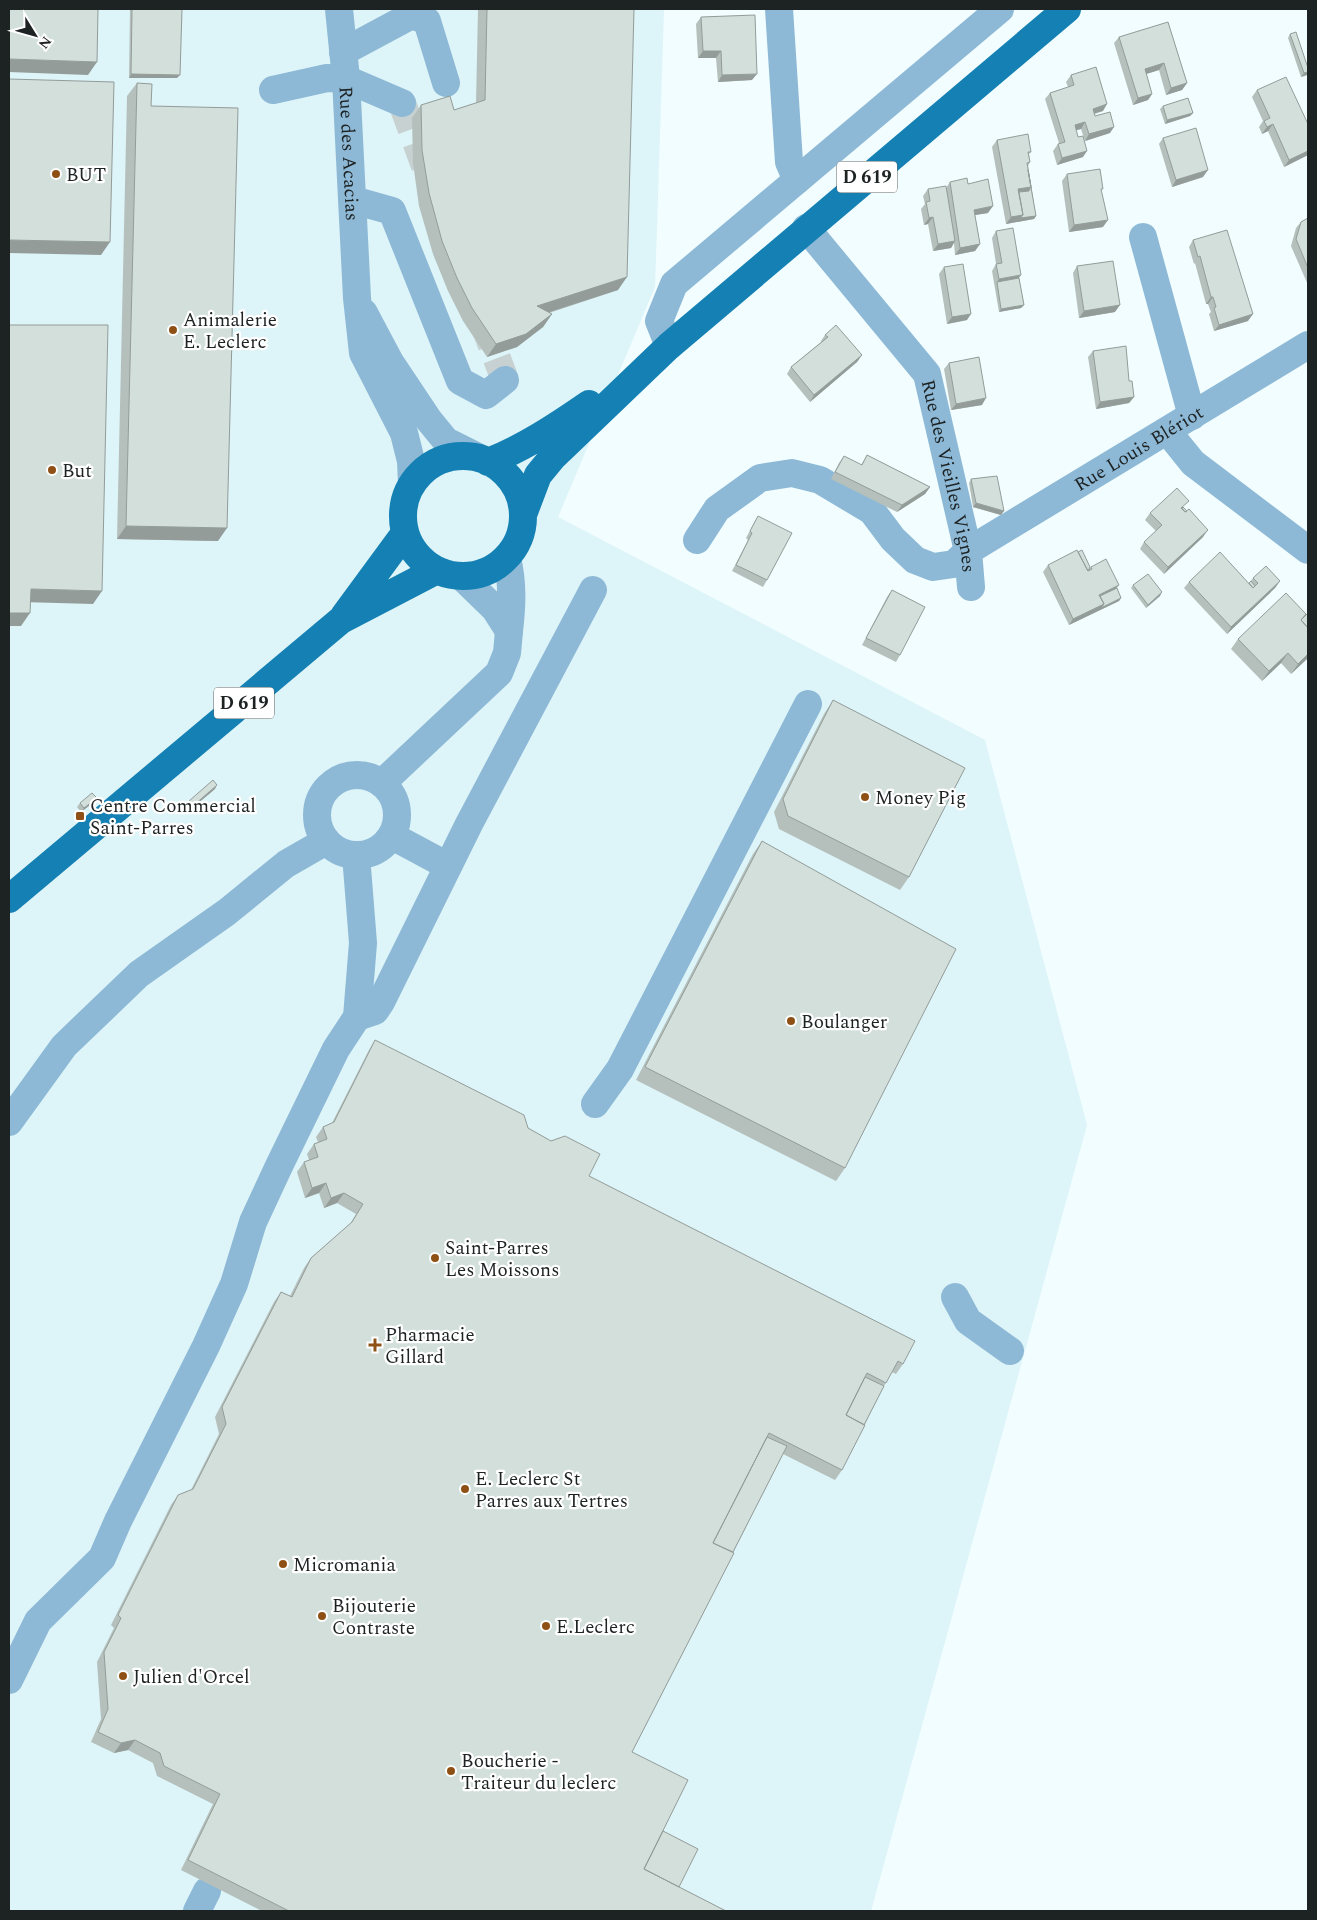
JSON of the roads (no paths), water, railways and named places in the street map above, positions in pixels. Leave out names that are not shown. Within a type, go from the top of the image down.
[{"type":"main road","name":"D 619","points":[[524,512],[538,475],[552,458],[669,346],[806,228],[1067,9]]},
{"type":"main road","name":"D 619","points":[[483,459],[507,455],[565,421],[669,346]]},
{"type":"main road","points":[[453,456],[483,459],[500,468],[517,488],[524,512],[520,536],[507,558],[486,572],[449,573],[417,555],[405,533],[404,508],[412,484],[430,466],[453,456]]},
{"type":"main road","name":"D 619","points":[[9,899],[341,620],[405,533]]},
{"type":"main road","name":"D 619","points":[[341,620],[449,573]]},
{"type":"street","name":"Rue des Acacias","points":[[339,9],[346,79],[357,298],[364,353],[404,433],[411,461],[412,484]]},
{"type":"street","points":[[780,9],[789,162],[797,180]]},
{"type":"street","points":[[669,346],[659,321],[674,284],[1000,9]]},
{"type":"street","points":[[343,52],[391,18],[412,15],[427,21],[446,83]]},
{"type":"street","points":[[273,90],[327,78],[346,79],[402,103]]},
{"type":"street","points":[[353,200],[392,211],[460,381],[486,395],[505,380]]},
{"type":"street","name":"Rue des Vieilles Vignes","points":[[806,228],[927,374],[968,551],[971,587]]},
{"type":"street","points":[[1143,236],[1192,416]]},
{"type":"street","name":"Rue des Acacias","points":[[357,298],[390,362],[428,419],[446,441],[483,459]]},
{"type":"street","name":"Rue Louis Blériot","points":[[697,540],[717,509],[760,478],[792,473],[820,480],[872,511],[893,539],[914,560],[934,567],[954,564],[968,551],[1168,432],[1308,345]]},
{"type":"street","points":[[1168,432],[1193,462],[1308,550]]},
{"type":"street","points":[[382,783],[499,673],[507,653],[512,602],[511,574],[507,558]]},
{"type":"street","points":[[449,573],[495,609],[509,631]]},
{"type":"street","points":[[357,1017],[375,1011],[412,944],[448,866],[593,590]]},
{"type":"street","points":[[595,1104],[620,1070],[808,704]]},
{"type":"street","points":[[350,775],[365,775],[382,783],[391,794],[396,808],[392,836],[382,846],[370,853],[356,855],[342,852],[326,841],[317,824],[316,810],[326,788],[336,780],[350,775]]},
{"type":"street","points":[[392,836],[448,866]]},
{"type":"street","points":[[9,1122],[64,1046],[139,974],[227,912],[286,864],[326,841]]},
{"type":"street","points":[[9,1680],[38,1621],[102,1558],[122,1513],[206,1346],[234,1284],[253,1222],[279,1166],[336,1049],[357,1017],[363,943],[356,855]]},
{"type":"street","points":[[955,1297],[968,1321],[1010,1351]]},
{"type":"tunnel","points":[[402,103],[425,166]]},
{"type":"tunnel","points":[[482,319],[505,380]]},
{"type":"place","name":"BUT","points":[[56,174]]},
{"type":"place","name":"Animalerie E. Leclerc","points":[[173,330]]},
{"type":"place","name":"But","points":[[52,470]]},
{"type":"place","name":"Money Pig","points":[[865,797]]},
{"type":"place","name":"Centre Commercial Saint-Parres","points":[[80,816]]},
{"type":"place","name":"Boulanger","points":[[791,1021]]},
{"type":"place","name":"Saint-Parres Les Moissons","points":[[435,1258]]},
{"type":"place","name":"Pharmacie Gillard","points":[[375,1345]]},
{"type":"place","name":"E. Leclerc St Parres aux Tertres","points":[[465,1489]]},
{"type":"place","name":"Micromania","points":[[283,1564]]},
{"type":"place","name":"Bijouterie Contraste","points":[[322,1616]]},
{"type":"place","name":"E.Leclerc","points":[[546,1626]]},
{"type":"place","name":"Julien d'Orcel","points":[[123,1676]]},
{"type":"place","name":"Boucherie - Traiteur du leclerc","points":[[451,1771]]}]
